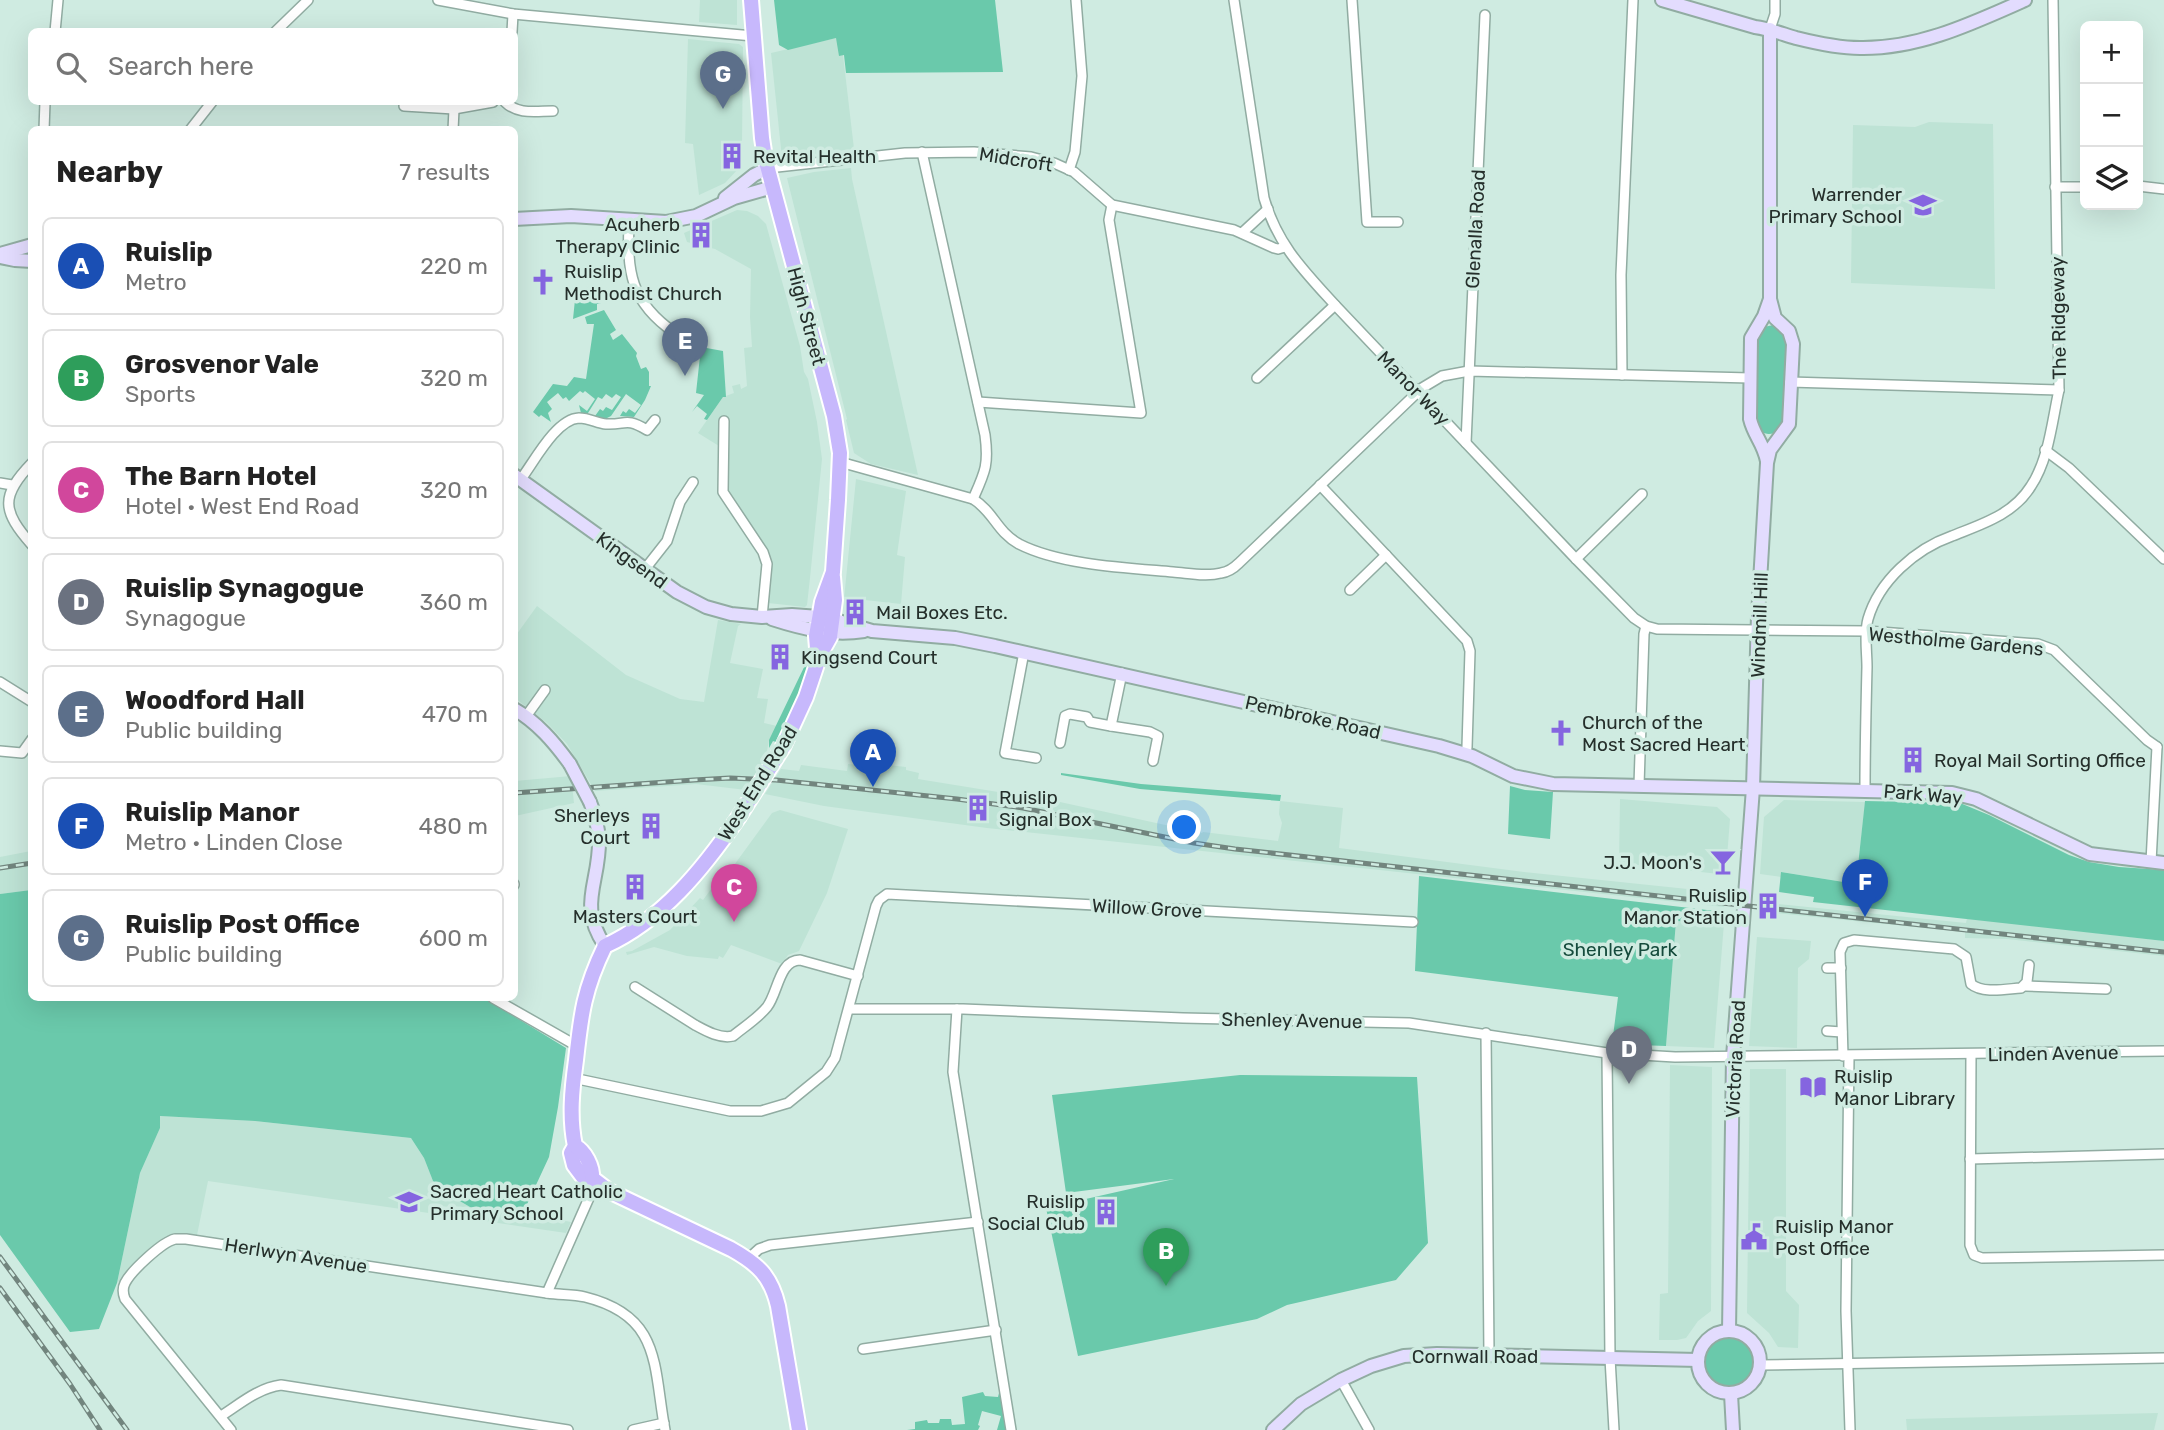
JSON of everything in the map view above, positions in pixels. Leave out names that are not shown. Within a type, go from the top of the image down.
[{"type":"main road","name":"High Street","points":[[751,0],[762,138],[834,416],[841,462],[827,624]]},
{"type":"main road","name":"West End Road","points":[[605,946],[634,932],[657,913],[710,856],[738,818],[783,747],[806,697],[827,624]]},
{"type":"main road","points":[[605,946],[584,997],[573,1078],[571,1115],[575,1146],[582,1149],[594,1180],[609,1191],[748,1259],[764,1273],[774,1289],[799,1430]]},
{"type":"street","points":[[55,28],[58,0]]},
{"type":"street","points":[[279,28],[308,0]]},
{"type":"street","points":[[438,0],[513,14],[754,36]]},
{"type":"street","points":[[1069,170],[1075,152],[1082,76],[1076,0]]},
{"type":"street","name":"Manor Way","points":[[1234,0],[1268,209],[1285,247],[1335,304],[1576,559],[1634,618],[1646,626]]},
{"type":"street","points":[[1352,0],[1367,222],[1398,222]]},
{"type":"street","points":[[1622,375],[1621,275],[1633,0]]},
{"type":"street","points":[[1662,0],[1796,38],[1860,48],[1919,41],[1957,29],[2025,0]]},
{"type":"street","points":[[1770,29],[1775,14],[1775,0]]},
{"type":"street","name":"The Ridgeway","points":[[1865,789],[1867,631],[1868,621],[1880,595],[1895,572],[1932,544],[1980,527],[2004,514],[2030,488],[2038,474],[2045,450],[2059,390],[2053,0]]},
{"type":"street","points":[[512,28],[513,14]]},
{"type":"street","name":"Glenalla Road","points":[[1466,443],[1485,15]]},
{"type":"street","name":"Windmill Hill","points":[[1754,788],[1758,630],[1767,463],[1770,450],[1789,424],[1793,344],[1789,331],[1775,318],[1770,299],[1770,29]]},
{"type":"street","points":[[44,126],[45,105]]},
{"type":"street","points":[[193,126],[210,105]]},
{"type":"street","points":[[404,106],[454,109],[476,105]]},
{"type":"street","points":[[509,105],[520,111],[553,111]]},
{"type":"street","points":[[453,126],[454,109]]},
{"type":"street","points":[[922,152],[985,435],[988,461],[973,499]]},
{"type":"street","name":"Midcroft","points":[[768,168],[922,152],[1007,154],[1045,160],[1069,170],[1112,205],[1242,233],[1278,249],[1285,247]]},
{"type":"street","points":[[717,205],[754,175],[768,168]]},
{"type":"street","points":[[518,219],[571,216],[629,221],[682,220],[752,192],[773,187]]},
{"type":"street","points":[[2055,187],[2080,187]]},
{"type":"street","points":[[2143,187],[2164,189]]},
{"type":"street","points":[[978,402],[1141,413],[1109,220],[1112,205]]},
{"type":"street","points":[[1242,233],[1268,209]]},
{"type":"street","points":[[629,221],[629,262],[635,286],[649,310],[675,333]]},
{"type":"street","points":[[0,256],[28,248]]},
{"type":"street","points":[[0,256],[15,260],[28,258]]},
{"type":"street","name":"Windmill Hill","points":[[1767,463],[1764,447],[1750,419],[1750,378],[1751,338],[1770,299]]},
{"type":"street","points":[[1257,378],[1335,304]]},
{"type":"street","points":[[841,462],[973,499],[986,509],[1009,538],[1050,555],[1134,568],[1207,574],[1224,572],[1240,563],[1418,392],[1443,376],[1469,371],[1750,378]]},
{"type":"street","points":[[1790,382],[2059,390]]},
{"type":"street","points":[[518,477],[557,429],[568,421],[581,418],[604,424],[630,422],[647,430],[655,420]]},
{"type":"street","points":[[724,421],[723,492],[763,552],[767,564],[762,617]]},
{"type":"street","points":[[2045,450],[2069,468],[2163,554]]},
{"type":"street","points":[[28,467],[12,485],[9,501],[11,516],[28,539]]},
{"type":"street","name":"Kingsend","points":[[518,477],[684,596],[706,607],[731,614],[762,617],[802,615],[827,624]]},
{"type":"street","points":[[645,569],[667,541],[680,502],[693,482]]},
{"type":"street","points":[[0,483],[12,485]]},
{"type":"street","points":[[1320,485],[1469,644],[1466,754]]},
{"type":"street","points":[[1576,559],[1642,494]]},
{"type":"street","points":[[1350,590],[1386,555]]},
{"type":"street","name":"Pembroke Road","points":[[827,624],[955,638],[1122,673],[1439,746],[1466,754],[1507,774],[1553,784],[1754,788]]},
{"type":"street","points":[[1639,785],[1646,626],[1657,629],[1758,630]]},
{"type":"street","name":"Westholme Gardens","points":[[1758,630],[1867,631],[2038,644],[2053,650],[2147,740],[2161,746]]},
{"type":"street","points":[[1024,652],[1005,753],[1036,758]]},
{"type":"street","points":[[1111,726],[1122,673]]},
{"type":"street","points":[[0,682],[28,700]]},
{"type":"street","points":[[527,715],[545,690]]},
{"type":"street","points":[[518,711],[527,715],[548,736],[570,764],[595,815],[599,842],[590,912],[596,932],[605,946]]},
{"type":"street","points":[[1060,743],[1065,716],[1070,714],[1087,717],[1090,722],[1150,732],[1158,736],[1153,761]]},
{"type":"street","points":[[2158,862],[2161,746]]},
{"type":"street","points":[[0,751],[25,757],[28,749]]},
{"type":"street","name":"Park Way","points":[[1754,788],[1865,789],[1964,795],[2090,854],[2158,862]]},
{"type":"street","name":"Victoria Road","points":[[1729,1331],[1733,1057],[1754,788]]},
{"type":"street","name":"Willow Grove","points":[[858,976],[876,906],[882,897],[892,893],[1413,922]]},
{"type":"street","points":[[1850,1430],[1846,1311],[1846,1056],[1842,1032],[1841,946],[1849,940],[1954,949],[1966,957],[1969,980],[1973,987],[1981,989],[2025,986],[2106,989]]},
{"type":"street","points":[[573,1078],[730,1111],[754,1112],[775,1108],[788,1103],[831,1066],[838,1051],[858,976],[800,960],[792,961],[787,965],[765,1011],[728,1037],[705,1031],[635,987]]},
{"type":"street","points":[[2025,986],[2029,977],[2029,965]]},
{"type":"street","points":[[1827,968],[1840,968]]},
{"type":"street","points":[[498,1001],[577,1046]]},
{"type":"street","name":"Shenley Avenue","points":[[849,1009],[957,1009],[1409,1023],[1607,1053],[1733,1057]]},
{"type":"street","points":[[957,1009],[953,1072],[1011,1430]]},
{"type":"street","points":[[1827,1031],[1842,1032]]},
{"type":"street","points":[[1486,1034],[1489,1354]]},
{"type":"street","name":"Linden Avenue","points":[[1733,1057],[2164,1051]]},
{"type":"street","points":[[1607,1053],[1610,1358],[1614,1430]]},
{"type":"street","points":[[1971,1054],[1970,1245],[1974,1255],[1982,1258],[2164,1255]]},
{"type":"street","points":[[1970,1159],[2164,1154]]},
{"type":"street","points":[[594,1180],[547,1293],[584,1297],[599,1302],[624,1313],[642,1329],[652,1350],[665,1427],[633,1430]]},
{"type":"street","points":[[748,1259],[759,1249],[769,1245],[978,1222]]},
{"type":"street","name":"Herlwyn Avenue","points":[[231,1430],[125,1299],[124,1284],[134,1271],[164,1244],[186,1239],[547,1293]]},
{"type":"street","points":[[863,1349],[996,1330]]},
{"type":"street","points":[[1729,1331],[1740,1333],[1756,1345],[1761,1365],[1754,1382],[1748,1388],[1731,1394],[1720,1393],[1703,1381],[1698,1360],[1704,1343],[1720,1332],[1729,1331]]},
{"type":"street","name":"Cornwall Road","points":[[1273,1430],[1301,1404],[1340,1380],[1371,1366],[1404,1356],[1489,1354],[1698,1360]]},
{"type":"street","points":[[1761,1365],[2164,1358]]},
{"type":"street","points":[[1340,1380],[1369,1430]]},
{"type":"street","points":[[221,1416],[258,1392],[282,1385],[568,1430]]},
{"type":"street","points":[[1731,1394],[1733,1430]]},
{"type":"shaded area","points":[[700,0],[737,0],[737,25],[699,22]]},
{"type":"shaded area","points":[[836,38],[843,55],[854,149],[782,158],[771,53]]},
{"type":"shaded area","points":[[688,39],[739,44],[743,47],[742,143],[738,169],[725,183],[699,195],[693,144],[685,143]]},
{"type":"shaded area","name":"Warrender Primary School","points":[[1929,122],[1993,124],[1995,289],[1851,283],[1853,125],[1915,127]]},
{"type":"shaded area","points":[[851,168],[918,475],[871,464],[854,453],[787,178]]},
{"type":"shaded area","points":[[737,210],[758,216],[766,224],[800,346],[817,422],[822,459],[805,607],[768,603],[771,561],[764,546],[727,492],[727,447],[719,446],[698,433],[723,397],[734,393],[732,386],[740,384],[741,389],[747,386],[744,348],[752,347],[751,269],[715,249],[687,242],[684,233]]},
{"type":"shaded area","points":[[856,479],[906,491],[897,555],[905,557],[901,604],[865,600],[863,618],[848,616],[844,599]]},
{"type":"shaded area","points":[[537,606],[626,675],[680,699],[704,702],[718,620],[741,624],[738,626],[730,663],[763,669],[757,698],[768,699],[764,723],[777,726],[769,740],[767,751],[770,753],[746,790],[696,784],[595,791],[567,744],[547,723],[518,700],[518,632]]},
{"type":"shaded area","points":[[857,762],[888,763],[919,773],[918,779],[1060,802],[1202,833],[1278,841],[1282,823],[1279,814],[1280,801],[1343,808],[1339,848],[1524,872],[1726,893],[1724,907],[987,828],[824,806],[765,794],[781,769],[799,771],[801,765],[847,771],[848,764],[856,765]]},
{"type":"shaded area","points":[[571,776],[574,803],[518,815],[518,781]]},
{"type":"shaded area","points":[[1620,799],[1717,807],[1730,819],[1726,870],[1719,874],[1619,863]]},
{"type":"shaded area","points":[[1784,800],[1865,802],[1856,884],[1782,872],[1781,877],[1760,874],[1764,817]]},
{"type":"shaded area","points":[[780,810],[848,829],[827,893],[799,951],[788,955],[782,964],[731,945],[723,958],[719,956],[718,959],[687,956],[654,947],[627,955],[626,952],[670,930],[700,898],[703,900],[717,881],[721,883],[772,813]]},
{"type":"shaded area","points":[[28,852],[28,890],[0,894],[0,857]]},
{"type":"shaded area","points":[[1777,904],[1966,923],[1967,918],[2164,941],[2164,956],[2007,939],[1965,938],[1965,932],[1776,913]]},
{"type":"shaded area","points":[[1676,921],[1724,923],[1714,1048],[1666,1046]]},
{"type":"shaded area","points":[[1757,937],[1811,941],[1809,959],[1798,968],[1797,1048],[1749,1046]]},
{"type":"shaded area","points":[[1670,1065],[1712,1067],[1711,1311],[1698,1321],[1686,1338],[1659,1340],[1660,1294],[1668,1293]]},
{"type":"shaded area","points":[[1750,1069],[1786,1069],[1786,1291],[1799,1305],[1798,1348],[1778,1347],[1769,1333],[1747,1313]]},
{"type":"shaded area","name":"Sacred Heart Catholic Primary School","points":[[160,1116],[255,1121],[411,1138],[424,1158],[433,1181],[470,1207],[571,1222],[566,1233],[208,1181],[197,1235],[176,1233],[164,1237],[117,1283],[140,1173],[160,1128]]},
{"type":"shaded area","points":[[2158,1413],[2154,1430],[1907,1430],[1906,1419]]},
{"type":"green space","points":[[774,0],[995,0],[1003,72],[846,73],[844,55],[839,56],[836,38],[788,50],[779,45]]},
{"type":"green space","points":[[576,290],[576,295],[592,291],[595,300],[600,299],[601,303],[597,304],[597,310],[573,319]]},
{"type":"green space","points":[[604,310],[616,330],[610,334],[613,340],[622,334],[637,353],[641,369],[646,367],[649,372],[651,386],[645,400],[634,417],[620,416],[623,411],[626,413],[629,409],[635,413],[641,405],[626,394],[611,416],[605,419],[595,416],[600,409],[603,411],[606,407],[612,410],[621,397],[616,394],[612,398],[606,394],[602,399],[598,397],[588,413],[581,413],[579,405],[587,411],[595,399],[585,391],[580,391],[569,401],[558,393],[547,402],[552,409],[548,413],[551,422],[541,415],[539,417],[533,412],[553,384],[567,386],[574,377],[586,379],[594,324],[587,324],[585,317]]},
{"type":"green space","points":[[1773,325],[1782,329],[1788,337],[1785,423],[1776,432],[1768,434],[1760,430],[1753,421],[1755,343],[1764,327]]},
{"type":"green space","points":[[701,347],[723,351],[726,397],[723,397],[707,420],[704,419],[707,414],[697,406],[692,412],[704,395],[696,393]]},
{"type":"green space","points":[[808,659],[796,702],[776,742],[773,741],[769,748],[769,740]]},
{"type":"green space","points":[[1061,773],[1141,784],[1281,795],[1280,801],[1140,789]]},
{"type":"green space","points":[[1510,786],[1553,792],[1550,839],[1508,834]]},
{"type":"green space","points":[[1865,801],[1960,803],[2089,862],[2164,870],[2164,941],[1813,902],[1814,897],[1779,892],[1781,872],[1856,884]]},
{"type":"green space","name":"Shenley Park","points":[[1419,876],[1724,912],[1724,923],[1676,921],[1666,1046],[1612,1044],[1618,997],[1415,971]]},
{"type":"green space","points":[[28,890],[28,1001],[489,1001],[566,1048],[549,1157],[523,1213],[470,1207],[453,1197],[433,1181],[424,1158],[411,1138],[255,1121],[160,1116],[160,1128],[140,1173],[117,1283],[99,1329],[70,1332],[0,1235],[0,894]]},
{"type":"green space","points":[[1240,1075],[1417,1077],[1428,1243],[1396,1280],[1287,1305],[1257,1319],[1078,1356],[1046,1208],[1174,1179],[1066,1193],[1052,1095]]},
{"type":"green space","points":[[1729,1338],[1746,1345],[1753,1362],[1746,1379],[1729,1386],[1712,1379],[1705,1362],[1712,1345]]},
{"type":"green space","points":[[983,1392],[985,1396],[998,1397],[999,1393],[1006,1393],[1011,1430],[997,1430],[1001,1416],[982,1411],[978,1430],[907,1430],[915,1429],[915,1422],[927,1420],[928,1423],[939,1423],[940,1419],[951,1419],[952,1425],[965,1424],[962,1397]]},
{"type":"railway","points":[[518,793],[730,778],[776,780],[1023,808],[1235,849],[2164,952]]},
{"type":"railway","points":[[0,868],[28,864]]},
{"type":"railway","points":[[0,1257],[127,1430]]},
{"type":"railway","points":[[0,1288],[100,1430]]},
{"type":"place","name":"Ruislip Post Office","points":[[723,109]]},
{"type":"place","name":"Revital Health","points":[[732,156]]},
{"type":"place","name":"Warrender Primary School","points":[[1923,205]]},
{"type":"place","name":"Acuherb Therapy Clinic","points":[[701,235]]},
{"type":"place","name":"Ruislip Methodist Church","points":[[543,282]]},
{"type":"place","name":"Woodford Hall","points":[[685,376]]},
{"type":"place","name":"Mail Boxes Etc.","points":[[855,612]]},
{"type":"place","name":"Kingsend Court","points":[[780,657]]},
{"type":"place","name":"Church of the Most Sacred Heart","points":[[1561,733]]},
{"type":"place","name":"Royal Mail Sorting Office","points":[[1913,760]]},
{"type":"place","name":"Ruislip","points":[[873,787]]},
{"type":"place","name":"Ruislip Signal Box","points":[[978,808]]},
{"type":"place","name":"Sherleys Court","points":[[651,826]]},
{"type":"place","name":"J.J. Moon's","points":[[1723,862]]},
{"type":"place","name":"Masters Court","points":[[635,887]]},
{"type":"place","name":"Ruislip Manor Station","points":[[1768,906]]},
{"type":"place","name":"Ruislip Manor","points":[[1865,917]]},
{"type":"place","name":"The Barn Hotel","points":[[734,922]]},
{"type":"place","name":"Ruislip Synagogue","points":[[1629,1084]]},
{"type":"place","name":"Ruislip Manor Library","points":[[1813,1087]]},
{"type":"place","name":"Sacred Heart Catholic Primary School","points":[[409,1202]]},
{"type":"place","name":"Ruislip Social Club","points":[[1106,1212]]},
{"type":"place","name":"Ruislip Manor Post Office","points":[[1754,1237]]},
{"type":"place","name":"Grosvenor Vale","points":[[1166,1286]]}]
